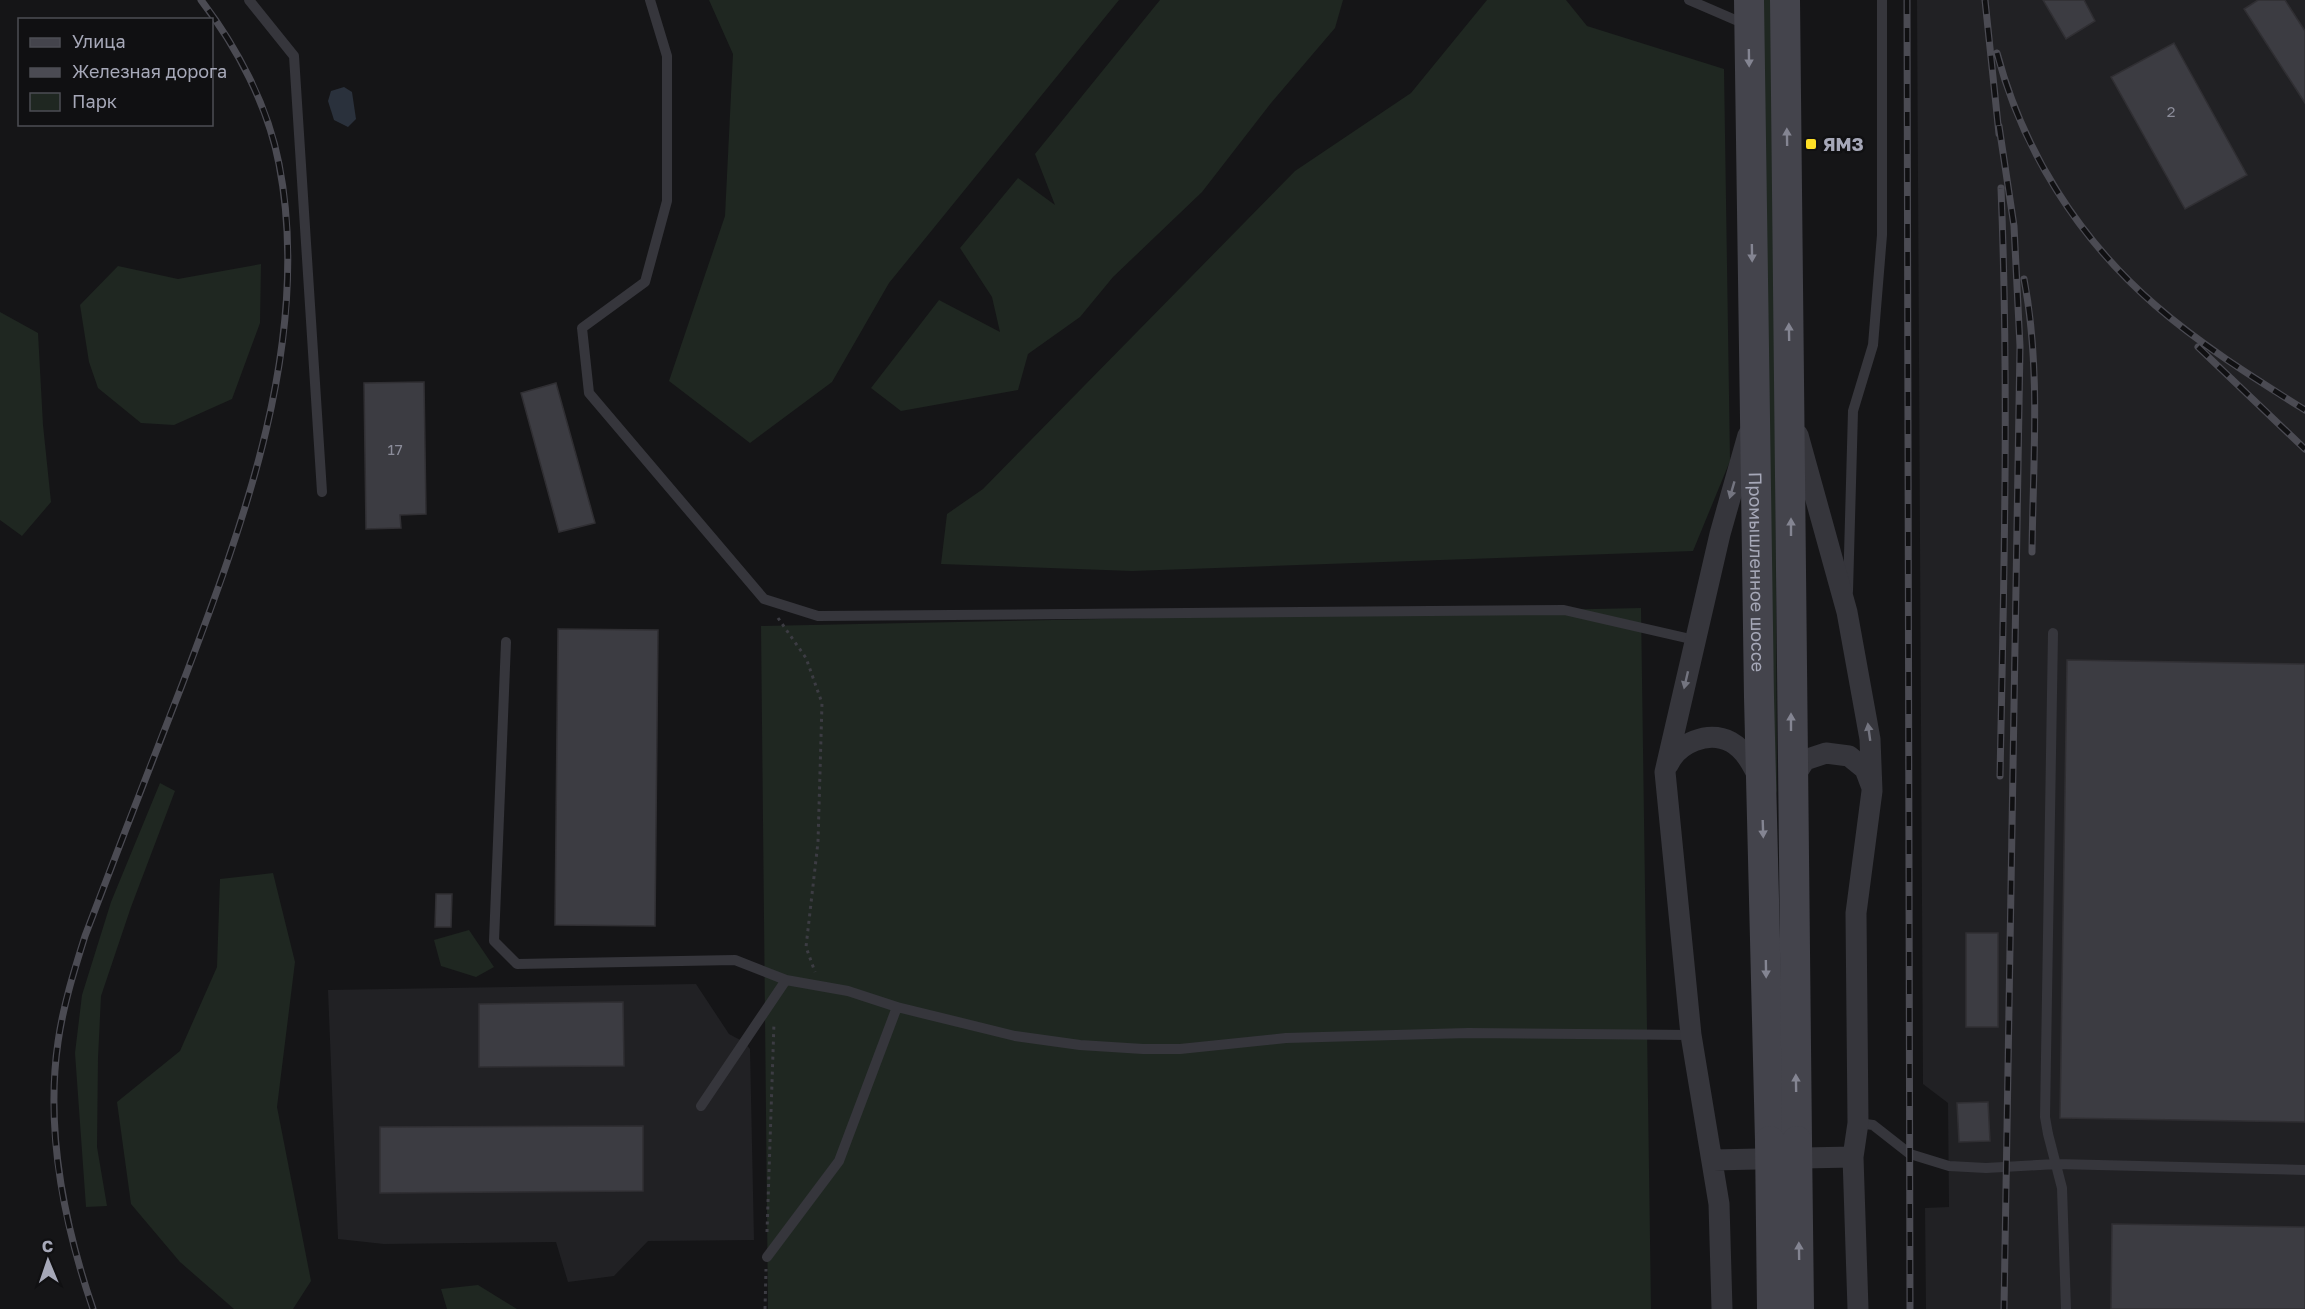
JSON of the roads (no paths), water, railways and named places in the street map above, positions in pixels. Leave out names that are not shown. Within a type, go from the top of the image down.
[{"type":"main road","name":"Промышленное шоссе","points":[[1783,1141],[1792,781],[1791,410],[1785,0]]},
{"type":"main road","name":"Промышленное шоссе","points":[[1749,13],[1761,784],[1783,1141]]},
{"type":"main road","points":[[1772,1309],[1783,1141]]},
{"type":"main road","points":[[1783,1141],[1799,1309]]},
{"type":"street","points":[[1791,410],[1847,612],[1870,739],[1872,791],[1856,913],[1858,1123],[1853,1157],[1858,1309]]},
{"type":"street","points":[[1722,1309],[1721,1232],[1713,1160],[1691,1035],[1665,772],[1719,534],[1754,414]]},
{"type":"street","points":[[1665,772],[1672,755],[1685,745],[1699,739],[1715,738],[1731,742],[1750,759],[1761,784]]},
{"type":"street","points":[[1792,781],[1805,760],[1826,753],[1849,756],[1865,769],[1872,791]]},
{"type":"street","points":[[1713,1160],[1853,1157]]},
{"type":"lane","points":[[249,0],[294,56],[322,492]]},
{"type":"lane","points":[[650,0],[667,56],[667,201],[645,282],[582,328],[589,393],[764,599],[818,616],[1564,610],[1695,640]]},
{"type":"lane","points":[[1689,0],[1749,13]]},
{"type":"lane","points":[[1847,612],[1853,411],[1873,345],[1882,235],[1882,0]]},
{"type":"lane","points":[[2054,633],[2045,1117],[2062,1188],[2066,1309]]},
{"type":"lane","points":[[506,642],[494,940],[517,964],[735,960],[786,980],[820,985],[897,1007],[1015,1036],[1080,1045],[1143,1049],[1180,1049],[1286,1038],[1468,1033],[1691,1035]]},
{"type":"lane","points":[[701,1106],[786,980]]},
{"type":"lane","points":[[767,1257],[840,1161],[897,1007]]},
{"type":"lane","points":[[1858,1123],[1873,1125],[1910,1154],[1949,1166],[1986,1168],[2056,1164],[2305,1170]]},
{"type":"railway","points":[[93,1309],[73,1244],[56,1144],[55,1076],[60,1029],[85,936],[228,561],[266,430],[279,364],[287,297],[287,230],[274,142],[259,99],[239,57],[201,0]]},
{"type":"railway","points":[[1907,0],[1910,1309]]},
{"type":"railway","points":[[1985,0],[1999,134]]},
{"type":"railway","points":[[1997,53],[2008,89],[2038,158],[2057,191],[2101,251],[2127,279],[2173,320],[2228,360],[2305,410]]},
{"type":"railway","points":[[1999,126],[2014,226],[2020,346],[2004,1309]]},
{"type":"railway","points":[[2000,776],[2005,408],[2001,188]]},
{"type":"railway","points":[[2024,279],[2033,346],[2034,380],[2032,552]]},
{"type":"railway","points":[[2198,347],[2305,449]]},
{"type":"place","name":"ЯМЗ","points":[[1811,144]]}]
